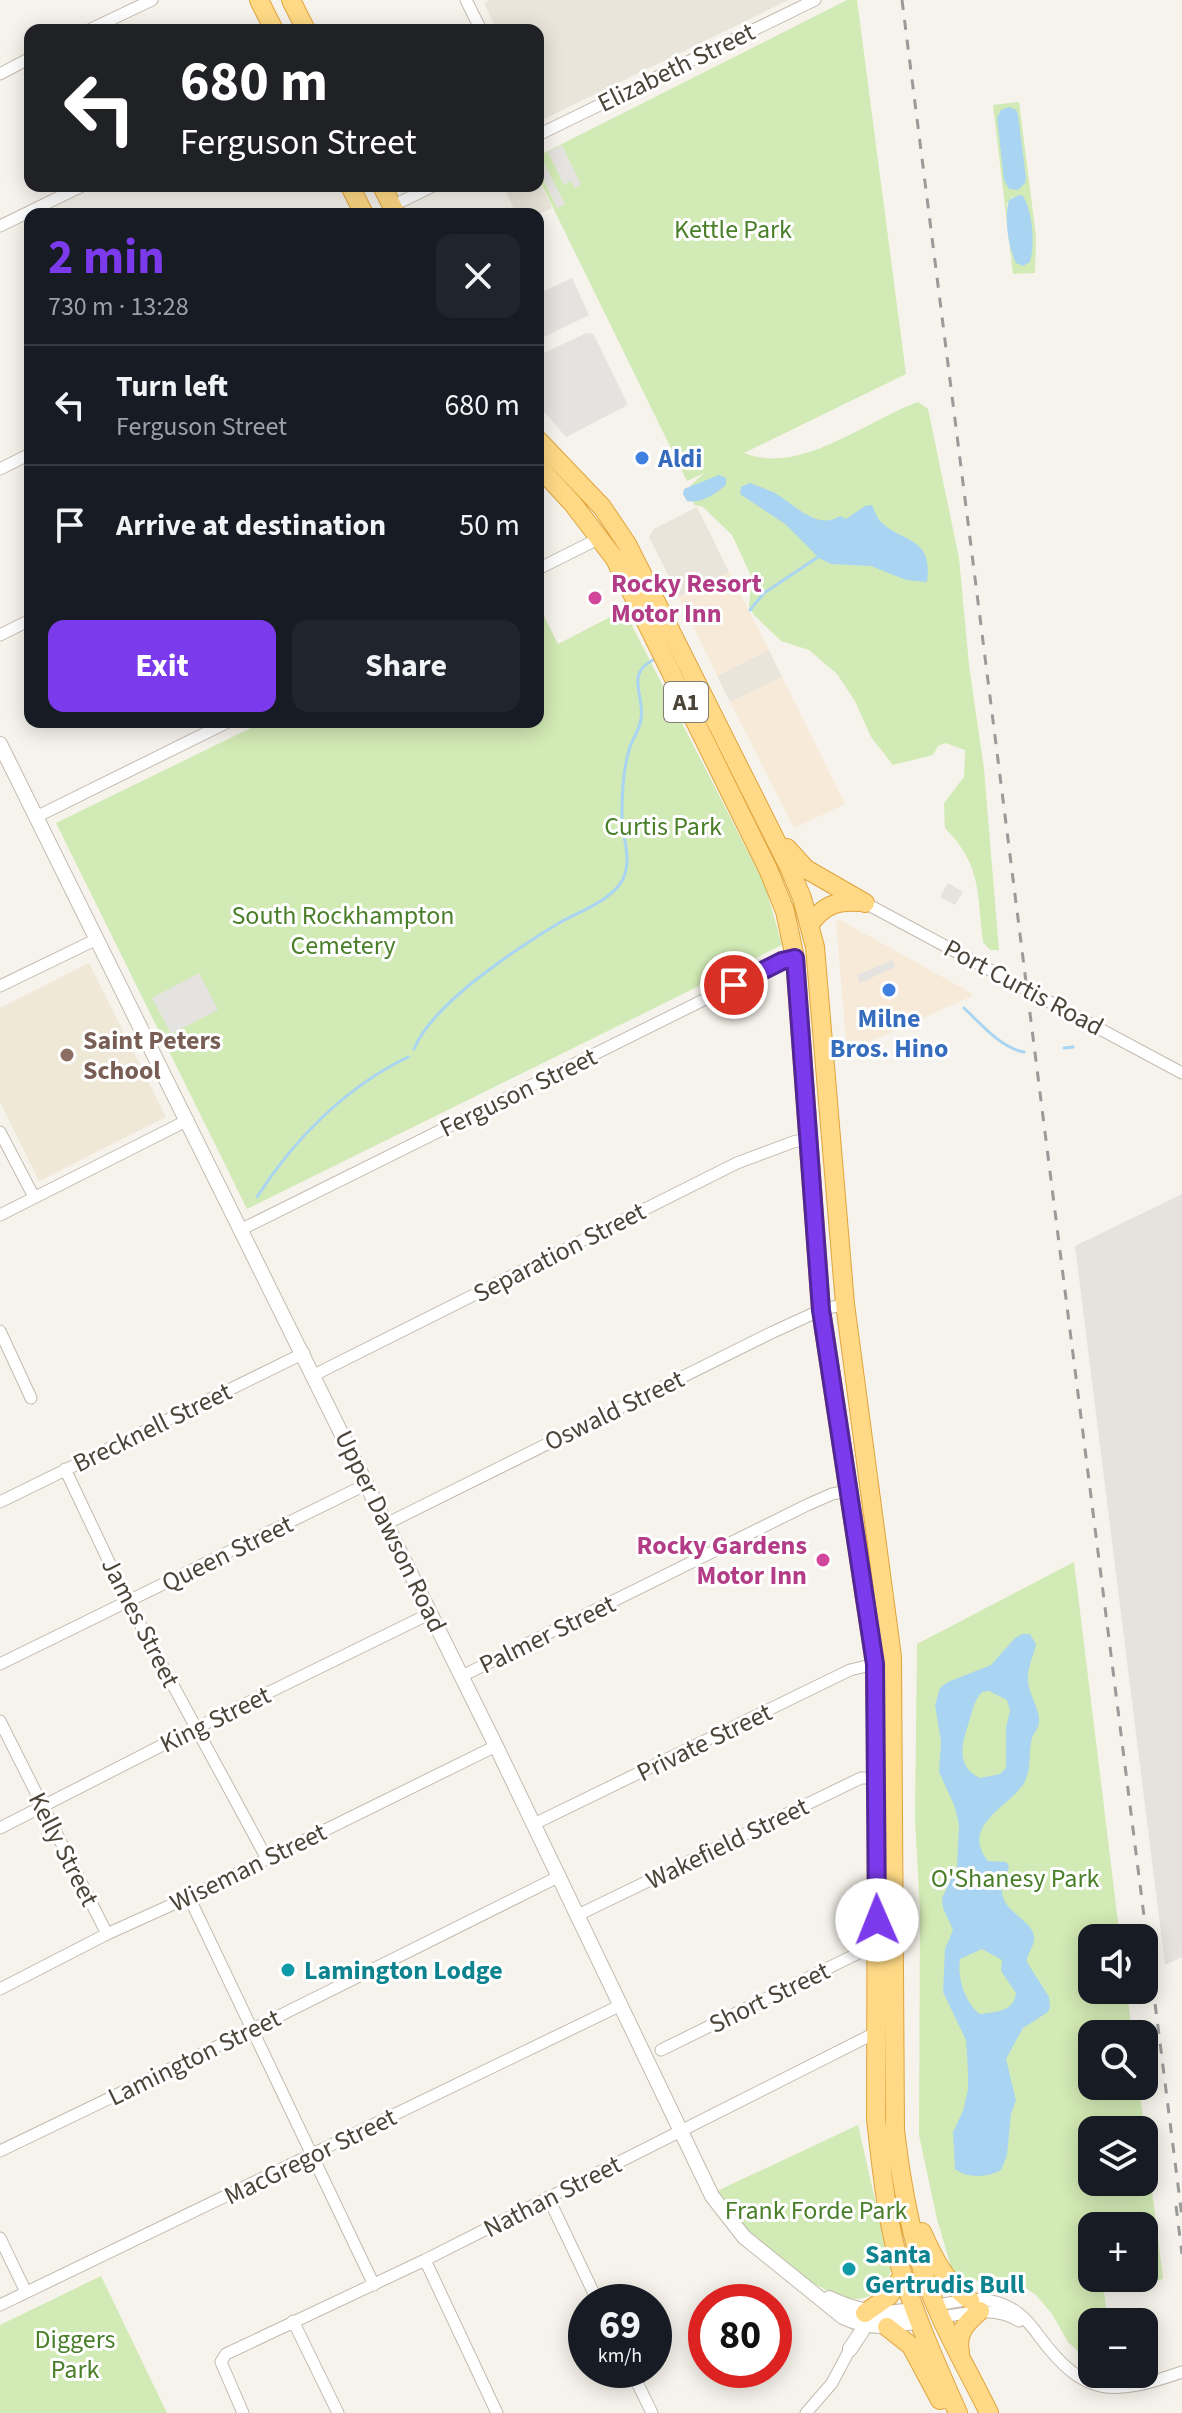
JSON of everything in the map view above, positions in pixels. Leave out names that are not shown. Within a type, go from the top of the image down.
[{"type":"highway","points":[[259,0],[271,24]]},
{"type":"highway","points":[[291,0],[303,24]]},
{"type":"highway","name":"A1","points":[[544,446],[586,489],[617,528],[661,607],[767,820],[802,898],[815,947],[845,1304],[892,1657],[895,1748],[894,2097],[903,2190],[921,2265],[939,2311],[989,2413]]},
{"type":"highway","name":"A1","points":[[544,473],[600,538],[627,583],[768,869],[785,911],[795,958],[821,1310],[875,1664],[876,2119],[881,2166],[886,2205],[903,2275],[958,2413]]},
{"type":"highway","points":[[600,538],[617,528]]},
{"type":"highway","points":[[767,820],[806,869],[865,903]]},
{"type":"highway","points":[[809,925],[819,912],[834,903],[865,903]]},
{"type":"highway","points":[[903,2190],[935,2262],[955,2290],[975,2305],[959,2335],[961,2355]]},
{"type":"highway","points":[[864,2319],[889,2296],[903,2275]]},
{"type":"highway","points":[[917,2315],[939,2311]]},
{"type":"highway","points":[[887,2327],[911,2346],[947,2413]]},
{"type":"street","points":[[102,24],[152,0]]},
{"type":"street","points":[[466,0],[478,24]]},
{"type":"street","name":"Elizabeth Street","points":[[544,132],[815,0]]},
{"type":"street","points":[[0,74],[24,61]]},
{"type":"street","points":[[37,208],[70,192]]},
{"type":"street","points":[[397,208],[423,192]]},
{"type":"street","points":[[0,226],[24,214]]},
{"type":"street","points":[[0,469],[24,457]]},
{"type":"street","points":[[544,566],[600,538]]},
{"type":"street","points":[[0,635],[24,623]]},
{"type":"street","points":[[36,817],[216,728]]},
{"type":"street","name":"Upper Dawson Road","points":[[0,744],[304,1353],[560,1876],[619,2006],[712,2196],[744,2237],[843,2317],[864,2319],[891,2314],[917,2315]]},
{"type":"street","name":"Port Curtis Road","points":[[865,903],[1182,1073]]},
{"type":"street","points":[[0,986],[97,939]]},
{"type":"street","name":"Ferguson Street","points":[[242,1229],[782,961],[795,958]]},
{"type":"street","points":[[0,1215],[188,1120]]},
{"type":"street","points":[[0,1132],[34,1197]]},
{"type":"street","name":"Separation Street","points":[[314,1375],[737,1163],[807,1139]]},
{"type":"street","name":"Oswald Street","points":[[386,1524],[773,1332],[821,1310],[845,1304]]},
{"type":"street","points":[[0,1331],[31,1398]]},
{"type":"street","name":"Brecknell Street","points":[[0,1502],[304,1353]]},
{"type":"street","name":"James Street","points":[[65,1469],[128,1602],[266,1857]]},
{"type":"street","name":"Queen Street","points":[[0,1664],[367,1484]]},
{"type":"street","name":"Palmer Street","points":[[462,1676],[807,1505],[848,1491]]},
{"type":"street","name":"King Street","points":[[0,1828],[431,1613]]},
{"type":"street","name":"Private Street","points":[[534,1824],[850,1670],[875,1664]]},
{"type":"street","name":"Kelly Street","points":[[0,1721],[107,1934]]},
{"type":"street","name":"Wiseman Street","points":[[0,1989],[496,1746]]},
{"type":"street","name":"Wakefield Street","points":[[578,1915],[861,1778],[877,1778]]},
{"type":"street","name":"Lamington Street","points":[[0,2151],[560,1876]]},
{"type":"street","points":[[189,1897],[374,2285]]},
{"type":"street","name":"Short Street","points":[[661,2050],[877,1944]]},
{"type":"street","name":"MacGregor Street","points":[[0,2305],[619,2006]]},
{"type":"street","name":"Nathan Street","points":[[243,2413],[221,2362],[226,2354],[425,2260],[875,2033]]},
{"type":"street","points":[[548,2197],[589,2284]]},
{"type":"street","points":[[0,2238],[26,2292]]},
{"type":"street","points":[[425,2260],[497,2413]]},
{"type":"street","name":"Upper Dawson Road","points":[[814,2292],[864,2319],[887,2327],[917,2315]]},
{"type":"street","points":[[939,2311],[993,2301],[1019,2313],[1063,2367],[1108,2389],[1136,2386],[1182,2372]]},
{"type":"street","points":[[843,2317],[848,2327],[850,2349]]},
{"type":"street","points":[[806,2413],[832,2383],[862,2331],[864,2319]]},
{"type":"street","points":[[293,2321],[338,2413]]},
{"type":"street","points":[[640,2388],[652,2413]]},
{"type":"shaded area","points":[[490,0],[789,0],[544,119],[544,24],[494,24],[484,3]]},
{"type":"shaded area","points":[[562,145],[581,184],[575,188],[571,181],[564,185],[548,152]]},
{"type":"shaded area","points":[[544,163],[565,204],[557,208],[544,181]]},
{"type":"shaded area","points":[[544,191],[552,208],[544,212],[544,208],[513,208],[506,192]]},
{"type":"shaded area","points":[[572,278],[589,315],[544,337],[544,291]]},
{"type":"shaded area","points":[[586,333],[593,334],[628,405],[566,437],[544,412],[544,353]]},
{"type":"shaded area","points":[[697,507],[729,572],[679,597],[649,537],[654,529]]},
{"type":"shaded area","points":[[729,572],[769,650],[717,676],[679,597]]},
{"type":"shaded area","points":[[769,650],[782,677],[730,702],[717,676]]},
{"type":"shaded area","points":[[782,677],[845,804],[794,828],[730,702]]},
{"type":"shaded area","points":[[948,883],[963,892],[955,905],[940,897]]},
{"type":"shaded area","points":[[840,920],[972,996],[847,1052],[836,922]]},
{"type":"shaded area","points":[[892,960],[895,967],[860,983],[857,975]]},
{"type":"shaded area","name":"Saint Peters School","points":[[89,963],[166,1117],[39,1181],[0,1102],[0,1008]]},
{"type":"shaded area","points":[[199,973],[218,1010],[171,1034],[152,998]]},
{"type":"shaded area","points":[[1182,1194],[1182,1957],[1165,1965],[1075,1246]]},
{"type":"green space","name":"Kettle Park","points":[[847,0],[857,0],[906,374],[744,453],[765,458],[810,452],[918,402],[928,409],[959,558],[969,665],[984,769],[999,950],[990,950],[983,942],[972,868],[945,828],[944,803],[964,777],[965,750],[945,743],[938,746],[933,755],[893,765],[871,737],[855,701],[837,674],[809,650],[781,641],[754,615],[749,606],[752,578],[732,535],[703,507],[694,505],[691,485],[704,473],[687,481],[544,189],[544,153]]},
{"type":"green space","points":[[1019,102],[1036,236],[1035,273],[1013,274],[993,105]],"holes":[[[1013,196],[1013,260],[1007,210]]]},
{"type":"green space","name":"South Rockhampton Cemetery","points":[[624,610],[765,885],[782,945],[247,1209],[56,823],[251,728],[544,728],[544,616],[558,644]]},
{"type":"green space","name":"O'Shanesy Park","points":[[1074,1562],[1118,1924],[1078,1924],[1078,2004],[1129,2004],[1130,2020],[1078,2020],[1078,2100],[1141,2100],[1143,2116],[1078,2116],[1078,2196],[1153,2196],[1155,2212],[1078,2212],[1078,2292],[1104,2292],[1106,2308],[1078,2308],[1078,2351],[1036,2295],[1021,2285],[977,2281],[959,2276],[951,2267],[919,2135],[920,1912],[915,1819],[917,1644]]},
{"type":"green space","name":"Frank Forde Park","points":[[858,2125],[891,2270],[885,2288],[856,2299],[827,2290],[776,2257],[738,2222],[717,2191]]},
{"type":"green space","name":"O'Shanesy Park","points":[[1158,2239],[1163,2279],[1158,2280]]},
{"type":"green space","name":"Diggers Park","points":[[101,2276],[167,2413],[0,2413],[0,2325]]},
{"type":"water","points":[[1009,107],[1018,114],[1026,178],[1018,190],[1009,189],[1004,180],[997,118],[1001,110]]},
{"type":"water","points":[[1019,195],[1026,203],[1032,228],[1030,262],[1023,266],[1016,263],[1013,256],[1007,223],[1009,200]]},
{"type":"water","points":[[719,475],[726,478],[726,485],[703,500],[687,501],[684,489]]},
{"type":"water","points":[[750,483],[823,520],[840,516],[846,519],[865,506],[872,505],[881,522],[915,543],[926,556],[927,582],[906,580],[871,566],[831,564],[819,558],[785,524],[740,494],[741,487]]},
{"type":"water","points":[[1030,1634],[1036,1644],[1028,1680],[1039,1724],[1032,1738],[1025,1781],[984,1825],[980,1836],[981,1848],[988,1861],[1006,1862],[1009,1866],[1002,1888],[1003,1898],[1033,1931],[1034,1940],[1027,1962],[1049,1997],[1050,2007],[1048,2012],[1023,2028],[1006,2059],[1016,2100],[1011,2114],[1007,2155],[1001,2170],[977,2176],[955,2169],[953,2132],[963,2111],[968,2073],[966,2040],[943,1992],[945,1949],[953,1930],[942,1898],[957,1867],[959,1825],[955,1807],[939,1772],[941,1741],[935,1705],[940,1688],[991,1665],[1014,1639]],"holes":[[[989,1691],[1007,1700],[1010,1710],[1006,1728],[1006,1768],[1000,1774],[980,1778],[967,1767],[962,1753],[975,1703],[982,1692]],[[982,1949],[1002,1960],[1001,1971],[1016,1993],[1008,2007],[980,2014],[966,1997],[959,1966],[960,1959]]]},
{"type":"waterway","points":[[750,610],[764,593],[818,557]]},
{"type":"waterway","points":[[414,1049],[439,1014],[478,978],[541,934],[603,899],[623,879],[627,863],[622,821],[624,771],[641,719],[638,679],[640,672],[653,660]]},
{"type":"waterway","points":[[964,1008],[999,1041],[1024,1052]]},
{"type":"waterway","points":[[1064,1048],[1073,1047]]},
{"type":"waterway","points":[[257,1197],[287,1155],[323,1116],[363,1083],[408,1057]]},
{"type":"railway","points":[[902,0],[1182,2217]]},
{"type":"railway","points":[[1176,2206],[1182,2254]]},
{"type":"place","name":"Aldi","points":[[642,458]]},
{"type":"place","name":"Rocky Resort Motor Inn","points":[[595,598]]},
{"type":"place","name":"Milne Bros. Hino","points":[[889,990]]},
{"type":"place","name":"Saint Peters School","points":[[67,1055]]},
{"type":"place","name":"Rocky Gardens Motor Inn","points":[[823,1560]]},
{"type":"place","name":"Lamington Lodge","points":[[288,1970]]},
{"type":"place","name":"Santa Gertrudis Bull","points":[[849,2269]]},
{"type":"route","points":[[734,985],[782,961],[795,958],[821,1310],[875,1664],[877,1920]]},
{"type":"park label","name":"Curtis Park","points":[[663,826]]}]
